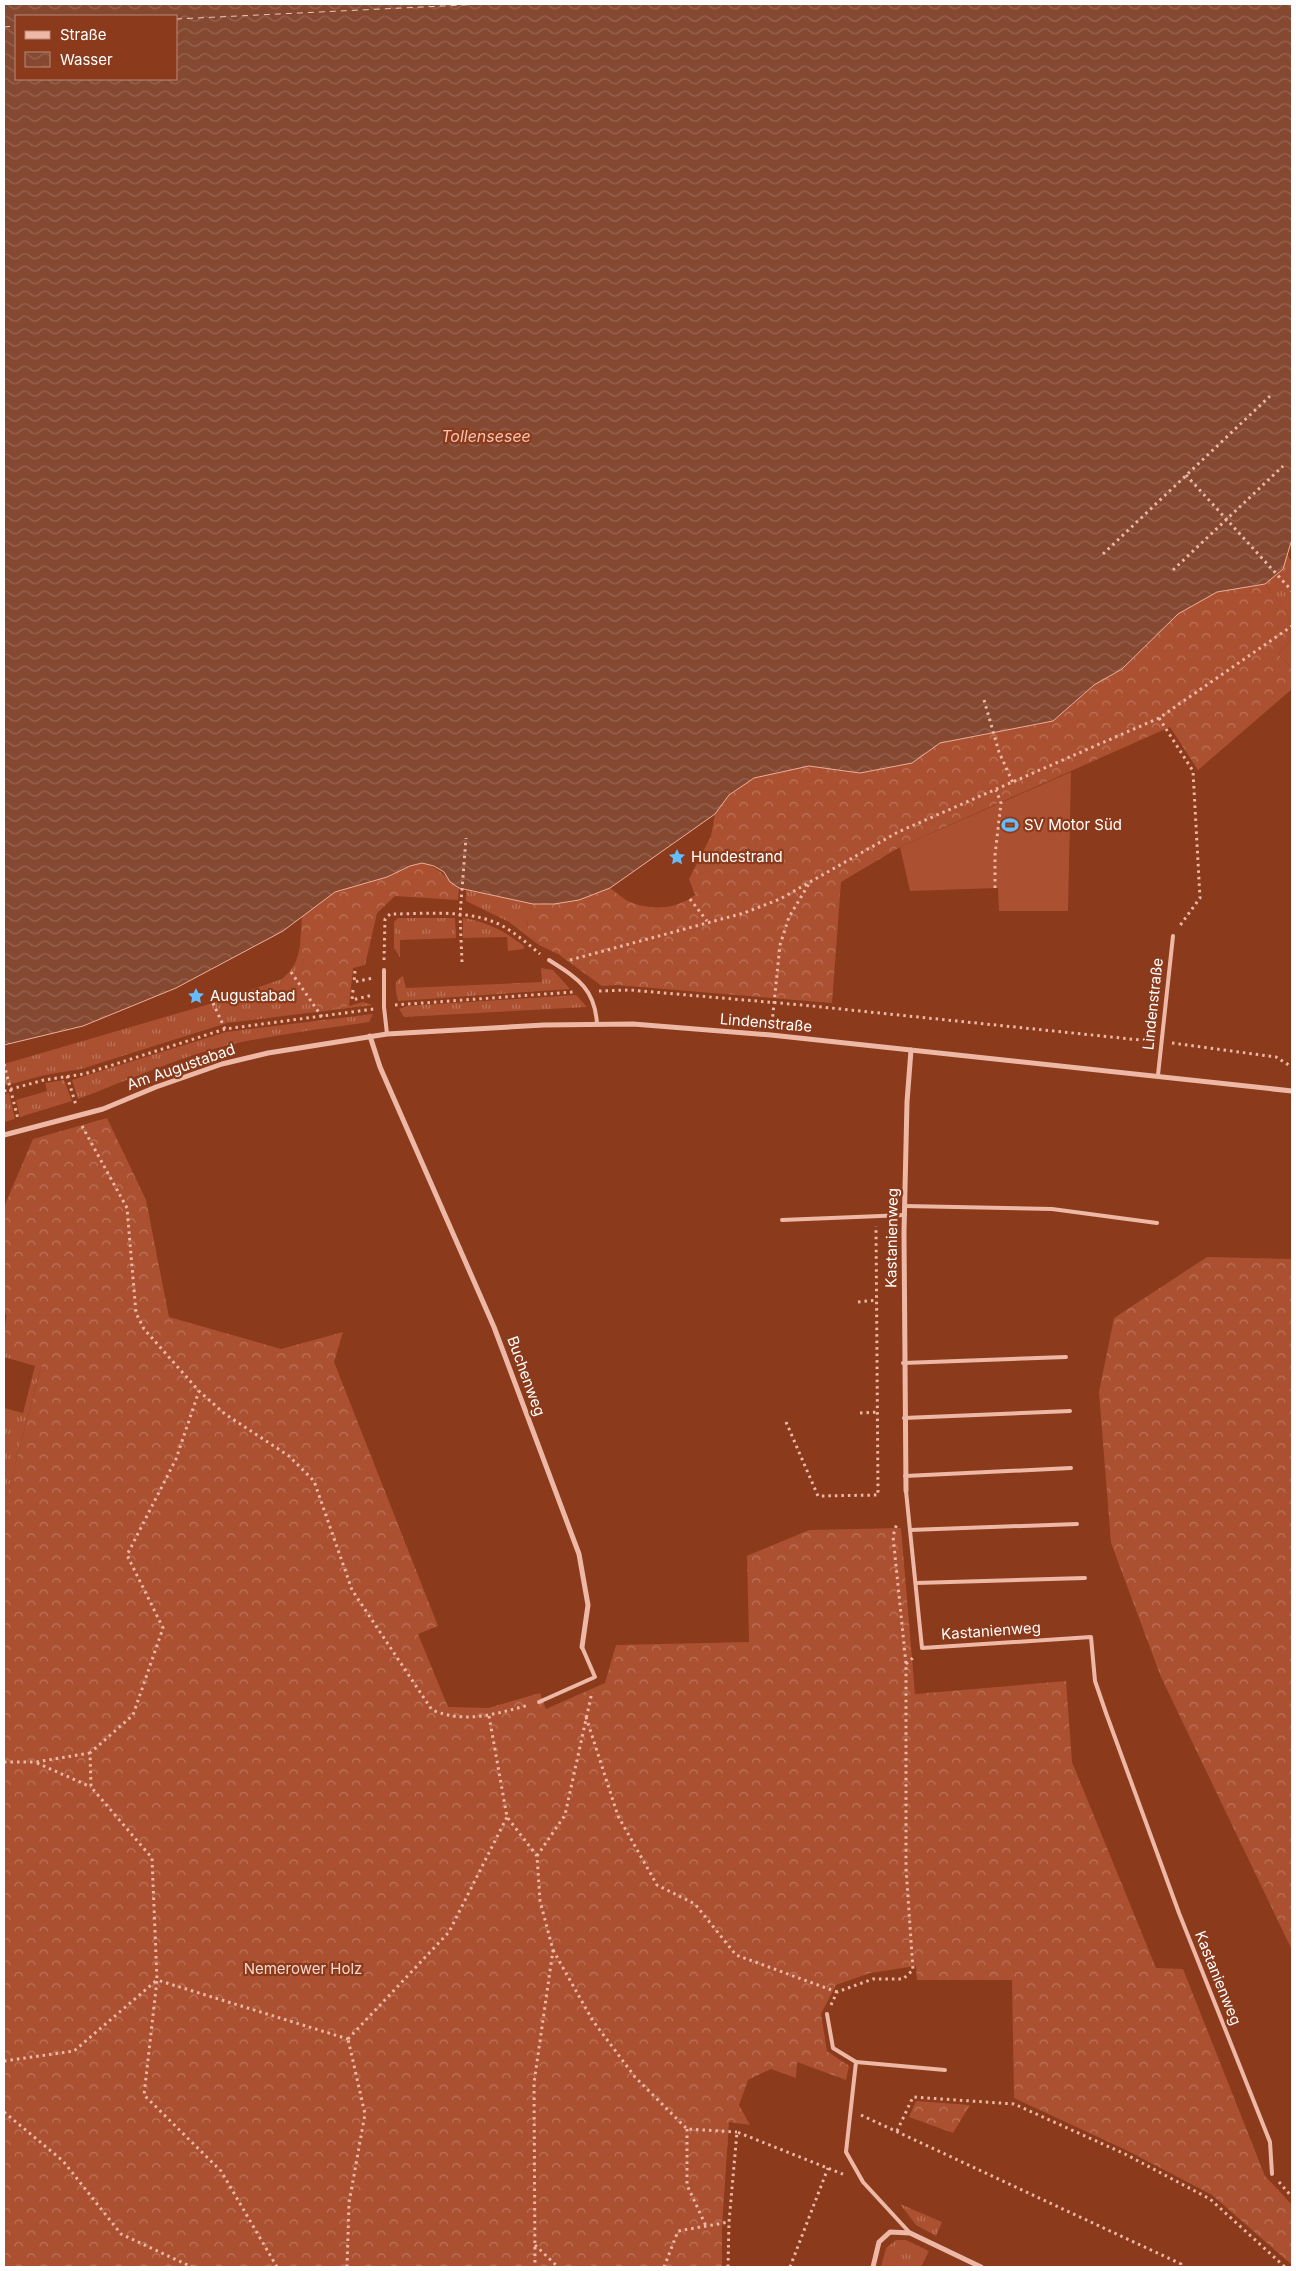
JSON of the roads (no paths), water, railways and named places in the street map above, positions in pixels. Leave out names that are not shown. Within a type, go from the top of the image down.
[{"type":"street","name":"Lindenstraße","points":[[370,1036],[597,1024],[771,1035],[1158,1075],[1292,1091]]},
{"type":"street","name":"Am Augustabad","points":[[4,1136],[103,1109],[156,1087],[222,1064],[276,1052],[370,1036]]},
{"type":"street","name":"Buchenweg","points":[[370,1036],[380,1067],[494,1327],[579,1554],[588,1605],[582,1647]]},
{"type":"street","name":"Kastanienweg","points":[[906,1492],[903,1363],[905,1206],[911,1050]]},
{"type":"street","points":[[873,2267],[879,2242],[890,2232],[910,2233],[982,2267]]},
{"type":"lane","name":"Lindenstraße","points":[[1158,1075],[1173,936]]},
{"type":"lane","points":[[549,960],[589,991],[595,1001],[597,1024]]},
{"type":"lane","points":[[384,970],[384,1007],[387,1034]]},
{"type":"lane","points":[[905,1206],[1052,1209],[1157,1223]]},
{"type":"lane","points":[[782,1220],[905,1215]]},
{"type":"lane","points":[[903,1363],[1066,1357]]},
{"type":"lane","points":[[904,1418],[1070,1410]]},
{"type":"lane","points":[[905,1476],[1070,1468]]},
{"type":"lane","name":"Kastanienweg","points":[[906,1492],[922,1648],[1091,1637],[1095,1681],[1179,1913],[1270,2142],[1272,2174]]},
{"type":"lane","points":[[910,1530],[1076,1524]]},
{"type":"lane","points":[[916,1583],[1085,1578]]},
{"type":"lane","name":"Buchenweg","points":[[539,1702],[595,1677],[582,1647]]},
{"type":"lane","points":[[827,2014],[833,2048],[856,2062],[945,2070]]},
{"type":"lane","points":[[856,2062],[846,2152],[863,2182],[910,2233]]},
{"type":"water","name":"Tollensesee","points":[[4,4],[1292,4],[1292,539],[1283,569],[1265,584],[1217,592],[1178,614],[1122,669],[1094,685],[1053,721],[940,743],[912,763],[860,773],[809,766],[754,778],[729,795],[715,814],[610,888],[579,900],[554,904],[533,904],[459,888],[450,882],[444,872],[434,866],[422,863],[410,866],[387,877],[335,892],[283,931],[176,988],[83,1026],[4,1045]]},
{"type":"place","name":"SV Motor Süd","points":[[1010,825]]},
{"type":"place","name":"Hundestrand","points":[[677,857]]},
{"type":"place","name":"Augustabad","points":[[196,996]]},
{"type":"park label","name":"Nemerower Holz","points":[[303,1969]]}]
